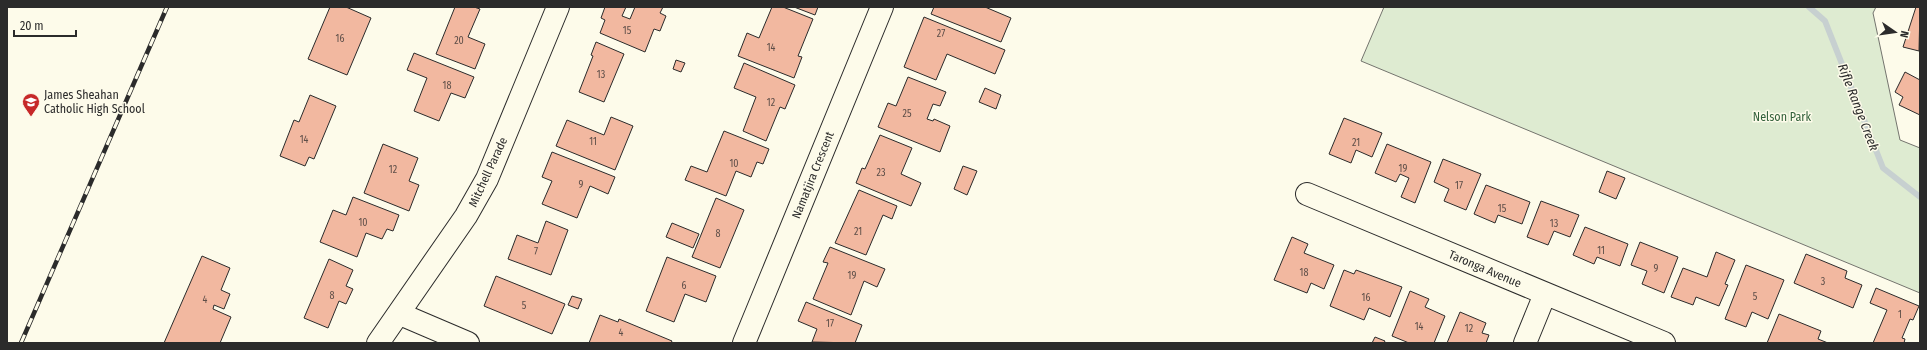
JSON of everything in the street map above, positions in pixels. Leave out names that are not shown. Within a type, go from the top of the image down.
[{"type":"street","name":"Mitchell Parade","points":[[378,343],[400,314],[466,216],[487,179],[558,7]]},
{"type":"street","name":"Namatjira Crescent","points":[[744,343],[882,7]]},
{"type":"street","name":"Taronga Avenue","points":[[1307,194],[1664,343]]},
{"type":"street","points":[[1525,343],[1545,294]]},
{"type":"street","points":[[400,314],[468,343]]},
{"type":"green space","name":"Nelson Park","points":[[1384,7],[1876,7],[1873,13],[1900,140],[1920,148],[1920,293],[1361,61]]},
{"type":"building","points":[[330,7],[346,7],[371,18],[347,75],[308,59]]},
{"type":"building","points":[[455,7],[474,7],[480,9],[468,37],[485,44],[475,69],[436,54]]},
{"type":"building","points":[[605,7],[626,7],[622,16],[630,19],[635,7],[663,7],[660,13],[666,16],[660,31],[654,29],[645,52],[600,33],[605,20],[601,18]]},
{"type":"building","points":[[772,7],[783,7],[813,19],[798,56],[802,57],[794,78],[738,56],[747,33],[759,38]]},
{"type":"building","points":[[794,7],[818,7],[815,15]]},
{"type":"building","points":[[934,7],[985,7],[1011,18],[1001,42],[931,14]]},
{"type":"building","points":[[1916,7],[1920,7],[1919,51],[1903,47]]},
{"type":"building","points":[[924,17],[1005,50],[995,74],[947,54],[936,80],[904,67]]},
{"type":"building","points":[[596,42],[624,54],[604,102],[579,92],[593,56],[591,55]]},
{"type":"building","points":[[414,53],[474,77],[465,98],[451,93],[439,121],[414,111],[427,78],[407,70]]},
{"type":"building","points":[[676,60],[685,63],[681,72],[673,69]]},
{"type":"building","points":[[744,63],[795,85],[785,109],[780,107],[766,141],[743,131],[756,97],[734,88]]},
{"type":"building","points":[[1905,72],[1920,80],[1920,115],[1899,105],[1903,97],[1895,92]]},
{"type":"building","points":[[908,77],[946,92],[940,106],[933,104],[927,119],[933,121],[934,119],[950,126],[940,152],[878,127],[888,103],[896,106]]},
{"type":"building","points":[[985,88],[1001,95],[996,109],[979,102]]},
{"type":"building","points":[[310,95],[336,106],[314,159],[309,157],[305,166],[280,156],[294,120],[299,122]]},
{"type":"building","points":[[611,117],[633,126],[615,170],[556,146],[567,120],[604,135]]},
{"type":"building","points":[[1344,118],[1382,133],[1372,157],[1356,150],[1351,163],[1329,154]]},
{"type":"building","points":[[724,131],[769,149],[763,164],[757,162],[751,177],[736,171],[726,196],[685,180],[691,166],[707,172]]},
{"type":"building","points":[[880,135],[912,148],[901,174],[921,183],[911,206],[856,183],[862,168],[865,169]]},
{"type":"building","points":[[383,144],[418,158],[409,181],[419,185],[409,211],[364,193]]},
{"type":"building","points":[[1387,144],[1431,162],[1415,203],[1401,197],[1409,178],[1400,174],[1396,182],[1375,173]]},
{"type":"building","points":[[552,152],[615,177],[608,194],[590,186],[577,218],[542,204],[552,181],[542,177]]},
{"type":"building","points":[[1443,159],[1481,174],[1466,210],[1444,201],[1449,189],[1434,182]]},
{"type":"building","points":[[963,166],[977,171],[967,195],[954,189]]},
{"type":"building","points":[[1607,171],[1625,178],[1616,199],[1599,192]]},
{"type":"building","points":[[1486,185],[1530,202],[1522,224],[1498,215],[1495,223],[1474,214]]},
{"type":"building","points":[[859,190],[897,206],[892,219],[883,215],[866,255],[835,243]]},
{"type":"building","points":[[353,197],[399,215],[393,231],[387,229],[382,239],[366,233],[357,257],[320,242],[333,210],[346,215]]},
{"type":"building","points":[[716,198],[744,210],[720,268],[692,257]]},
{"type":"building","points":[[1541,201],[1579,215],[1570,237],[1554,231],[1548,245],[1527,237]]},
{"type":"building","points":[[546,221],[568,230],[551,275],[508,259],[517,235],[538,243]]},
{"type":"building","points":[[672,223],[699,234],[693,248],[666,237]]},
{"type":"building","points":[[1585,227],[1628,244],[1620,266],[1597,257],[1594,264],[1573,255]]},
{"type":"building","points":[[1292,237],[1308,244],[1304,253],[1334,265],[1324,289],[1311,283],[1307,293],[1274,280]]},
{"type":"building","points":[[1640,242],[1678,257],[1664,293],[1642,284],[1647,271],[1631,265]]},
{"type":"building","points":[[830,247],[885,269],[877,287],[864,281],[851,315],[813,299],[828,263],[823,262]]},
{"type":"building","points":[[1716,252],[1735,260],[1725,284],[1728,285],[1719,306],[1696,297],[1693,305],[1671,297],[1683,268],[1707,277]]},
{"type":"building","points":[[1806,254],[1847,271],[1845,278],[1862,285],[1853,308],[1794,283]]},
{"type":"building","points":[[202,256],[230,268],[221,290],[230,294],[224,309],[214,305],[213,309],[231,317],[220,343],[164,343]]},
{"type":"building","points":[[667,257],[716,276],[706,302],[685,294],[674,322],[646,311]]},
{"type":"building","points":[[329,259],[353,270],[346,286],[353,289],[346,304],[339,301],[328,328],[304,318]]},
{"type":"building","points":[[1746,265],[1784,280],[1768,319],[1752,312],[1746,327],[1725,319]]},
{"type":"building","points":[[1344,270],[1354,274],[1356,270],[1402,287],[1390,317],[1369,308],[1364,320],[1330,306]]},
{"type":"building","points":[[496,276],[565,304],[552,334],[484,306]]},
{"type":"building","points":[[1876,288],[1919,306],[1913,320],[1910,319],[1902,338],[1905,339],[1904,343],[1873,343],[1887,310],[1870,303]]},
{"type":"building","points":[[1410,291],[1429,299],[1425,307],[1445,316],[1434,343],[1409,343],[1392,336]]},
{"type":"building","points":[[572,296],[582,299],[578,309],[568,305]]},
{"type":"building","points":[[806,302],[862,325],[855,343],[812,342],[817,329],[798,321]]},
{"type":"building","points":[[1460,312],[1486,323],[1482,333],[1489,335],[1486,343],[1447,343]]},
{"type":"building","points":[[1779,314],[1821,331],[1818,339],[1828,343],[1767,343]]},
{"type":"building","points":[[600,315],[618,322],[619,319],[672,341],[671,343],[589,343]]},
{"type":"building","points":[[1375,337],[1385,341],[1384,343],[1372,343]]},
{"type":"waterway","name":"Rifle Range Creek","points":[[1809,7],[1825,21],[1883,168],[1920,197]]},
{"type":"railway","points":[[21,343],[167,7]]},
{"type":"place","name":"James Sheahan Catholic High School","points":[[31,117]]}]
